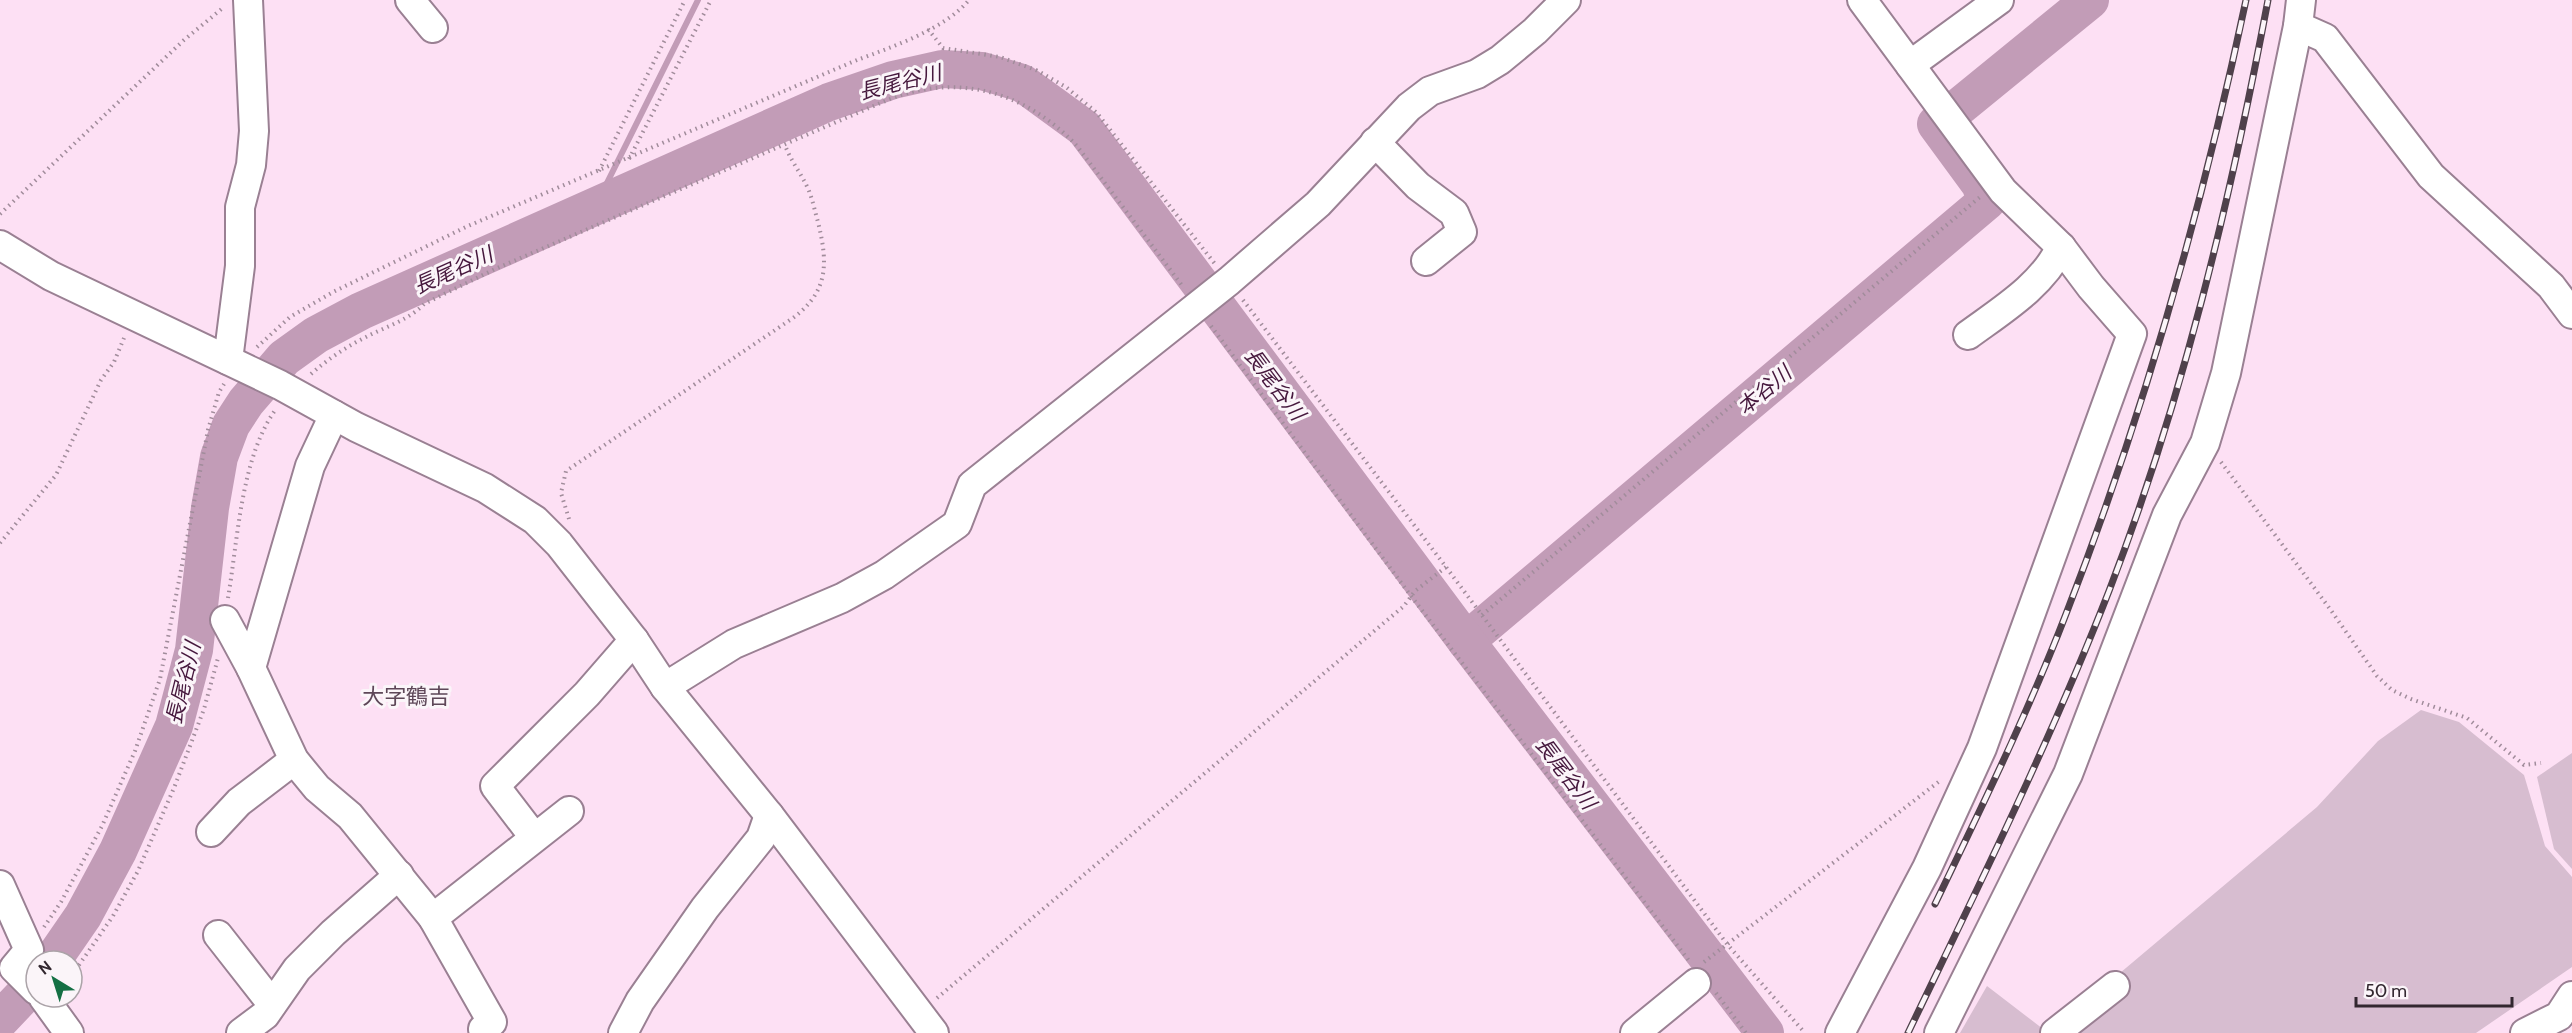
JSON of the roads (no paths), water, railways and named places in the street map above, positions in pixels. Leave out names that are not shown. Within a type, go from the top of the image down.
[{"type":"street","points":[[410,0],[433,28]]},
{"type":"street","points":[[665,687],[734,644],[862,588],[957,524],[972,485],[1212,294],[1318,204],[1409,107],[1430,91],[1477,74],[1500,60],[1535,31],[1566,0]]},
{"type":"street","points":[[1840,1033],[1927,868],[1982,748],[2132,334],[2091,287],[2061,247],[1997,183],[1862,0]]},
{"type":"street","points":[[1910,65],[1999,0]]},
{"type":"street","points":[[237,3],[254,131],[251,165],[240,207],[237,365]]},
{"type":"street","points":[[2300,13],[2325,38],[2431,176],[2551,286],[2572,314]]},
{"type":"street","points":[[1939,1033],[2068,774],[2168,515],[2205,443],[2226,373],[2300,13]]},
{"type":"street","points":[[1375,142],[1418,186],[1454,213],[1462,232],[1426,261]]},
{"type":"street","points":[[0,245],[51,276],[286,388],[334,415],[484,488],[535,520],[559,544],[634,640],[665,687],[769,815],[922,1025]]},
{"type":"street","points":[[1968,335],[2012,303],[2040,278],[2054,262],[2061,247]]},
{"type":"street","points":[[251,668],[310,466],[334,415]]},
{"type":"street","points":[[225,620],[251,668],[294,760],[317,788],[350,816],[433,918],[492,1022],[483,1029],[486,1033]]},
{"type":"street","points":[[534,837],[495,786],[587,694],[634,640]]},
{"type":"street","points":[[211,832],[239,802],[294,760]]},
{"type":"street","points":[[433,918],[569,811]]},
{"type":"street","points":[[623,1033],[640,1001],[705,908],[762,838],[769,815]]},
{"type":"street","points":[[241,1033],[265,1015],[303,963],[333,933],[399,875]]},
{"type":"street","points":[[0,885],[24,959]]},
{"type":"street","points":[[218,935],[272,1004]]},
{"type":"street","points":[[1635,1033],[1700,976]]},
{"type":"street","points":[[2055,1033],[2115,986]]},
{"type":"street","points":[[52,1009],[69,1033]]},
{"type":"street","points":[[2525,1033],[2568,1011]]},
{"type":"waterway","points":[[595,207],[698,0]]},
{"type":"waterway","name":"本谷川","points":[[1954,111],[2090,0]]},
{"type":"waterway","name":"長尾谷川","points":[[60,949],[83,916],[118,851],[174,726],[194,650],[210,508],[219,457],[231,425],[246,402],[284,358],[316,335],[361,311],[829,102],[893,80],[942,69],[982,71],[1022,83],[1084,128],[1466,641],[1765,1033]]},
{"type":"waterway","name":"本谷川","points":[[1466,641],[1987,201],[1980,184],[1936,124],[1940,121]]},
{"type":"waterway","name":"長尾谷川","points":[[0,1020],[24,995]]},
{"type":"railway","points":[[1935,904],[2036,688],[2066,614],[2120,464],[2190,234],[2246,0]]},
{"type":"railway","points":[[1908,1033],[2013,814],[2063,703],[2136,519],[2182,373],[2221,225],[2268,0]]},
{"type":"district","name":"大字鶴吉","points":[[406,696]]}]
